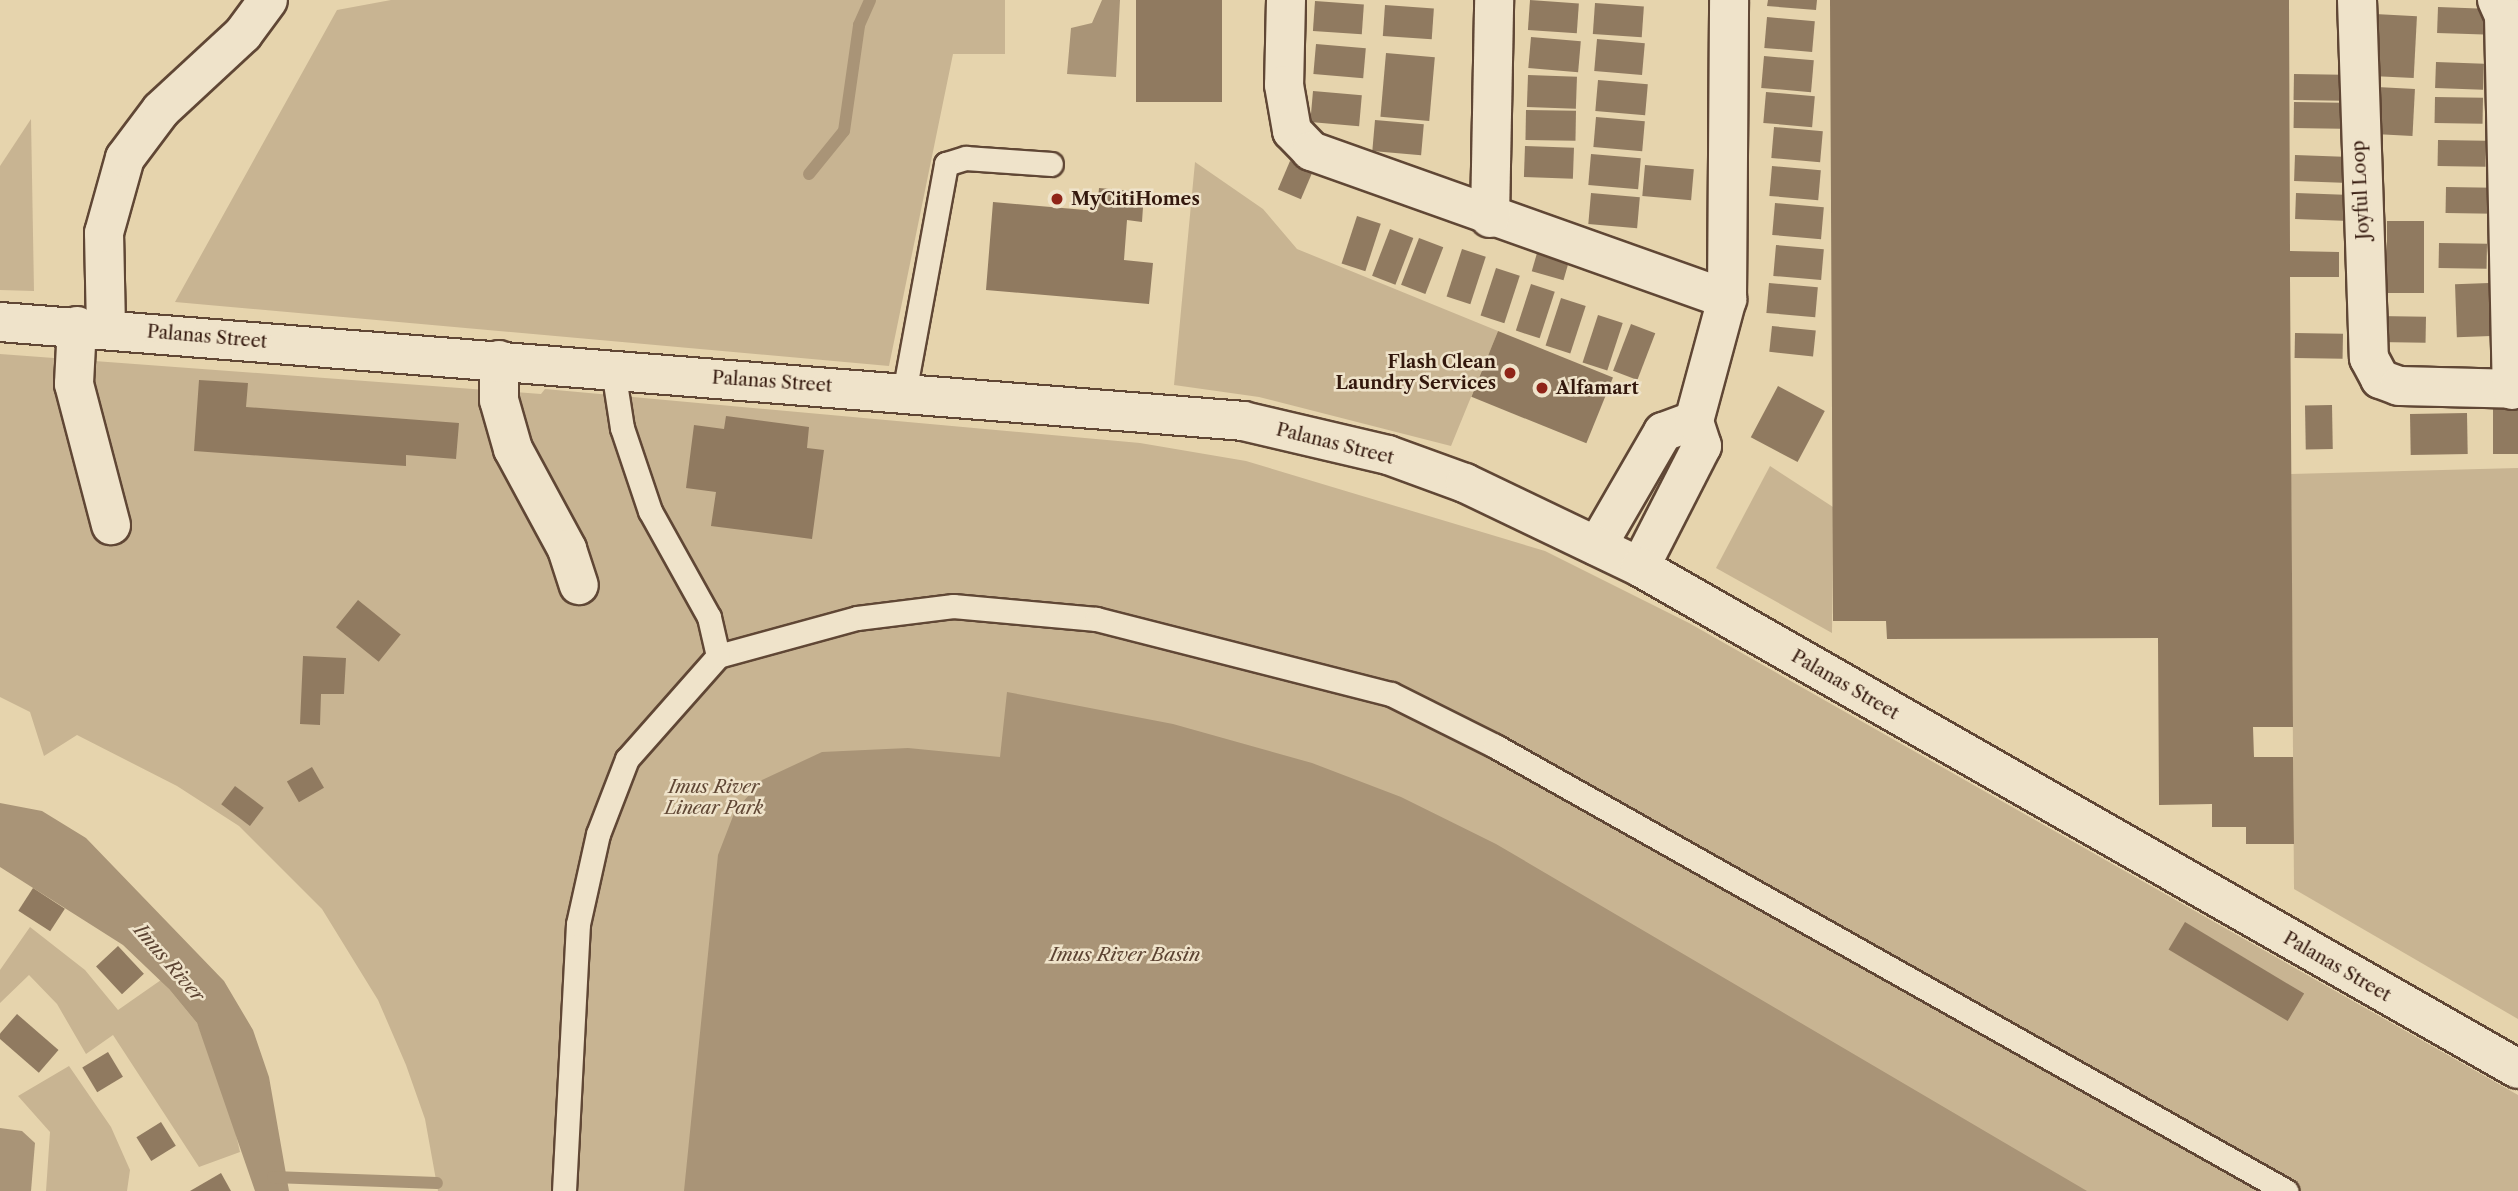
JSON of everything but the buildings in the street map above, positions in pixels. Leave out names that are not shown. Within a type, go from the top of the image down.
[{"type":"street","points":[[111,525],[74,384],[91,327],[104,233],[125,158],[161,110],[243,33],[268,0]]},
{"type":"street","points":[[1286,0],[1284,85],[1292,131],[1311,151],[1490,218],[1727,299]]},
{"type":"street","points":[[1490,218],[1494,0]]},
{"type":"street","points":[[1640,567],[1702,446],[1694,421],[1727,299],[1729,0]]},
{"type":"street","name":"Joyful Loop","points":[[2357,0],[2369,358],[2379,379],[2399,386],[2515,389]]},
{"type":"street","points":[[2497,0],[2504,16],[2515,389]]},
{"type":"street","name":"Palanas Street","points":[[0,322],[91,327],[1243,421],[1388,456],[1465,483],[1640,567],[2518,1069]]},
{"type":"street","points":[[499,360],[499,400],[513,449],[567,549],[579,585]]},
{"type":"street","points":[[1597,546],[1663,432],[1694,421]]},
{"type":"lane","points":[[904,393],[946,164],[966,158],[1051,164]]},
{"type":"lane","points":[[613,370],[622,428],[650,511],[709,617],[718,656]]},
{"type":"lane","points":[[564,1191],[578,924],[598,834],[626,759],[718,656],[857,618],[953,606],[1096,619],[1391,694],[1495,746],[2286,1191]]},
{"type":"green space","points":[[391,0],[1005,0],[1005,54],[953,54],[889,366],[175,302],[337,10]]},
{"type":"green space","points":[[31,119],[34,291],[0,290],[0,166]]},
{"type":"green space","points":[[1195,162],[1263,209],[1297,249],[1498,331],[1451,446],[1259,397],[1174,385]]},
{"type":"green space","name":"Imus River Linear Park","points":[[0,354],[541,394],[545,389],[1140,443],[1246,461],[1545,551],[1689,623],[2518,1095],[2518,1191],[438,1191],[425,1119],[406,1065],[378,1000],[322,909],[239,826],[177,786],[77,735],[44,756],[30,712],[0,697]]},
{"type":"green space","points":[[1770,466],[1833,507],[1832,633],[1716,568]]},
{"type":"green space","points":[[2518,468],[2518,1019],[2294,889],[2291,474]]},
{"type":"green space","points":[[30,927],[85,970],[118,1010],[161,980],[197,1023],[228,1100],[240,1152],[199,1167],[113,1035],[86,1054],[57,1004],[29,975],[0,1003],[0,970]]},
{"type":"green space","points":[[69,1066],[111,1127],[130,1170],[127,1191],[46,1191],[50,1132],[18,1096]]},
{"type":"water","points":[[1102,0],[1120,0],[1116,77],[1067,74],[1071,28],[1092,23]]},
{"type":"water","name":"Imus River Basin","points":[[1007,692],[1173,724],[1312,763],[1401,797],[1496,844],[2087,1191],[684,1191],[718,855],[735,811],[762,780],[822,752],[908,748],[1000,757]]},
{"type":"water","name":"Imus River","points":[[0,803],[42,811],[86,838],[224,981],[253,1030],[269,1077],[289,1191],[255,1191],[197,1023],[169,989],[123,945],[0,867]]},
{"type":"water","points":[[0,1128],[22,1131],[35,1143],[31,1191],[0,1191]]},
{"type":"waterway","points":[[809,174],[844,131],[859,25],[870,0]]},
{"type":"waterway","points":[[273,1177],[437,1183]]},
{"type":"place","name":"MyCitiHomes","points":[[1057,199]]},
{"type":"place","name":"Flash Clean Laundry Services","points":[[1510,373]]},
{"type":"place","name":"Alfamart","points":[[1542,388]]}]
